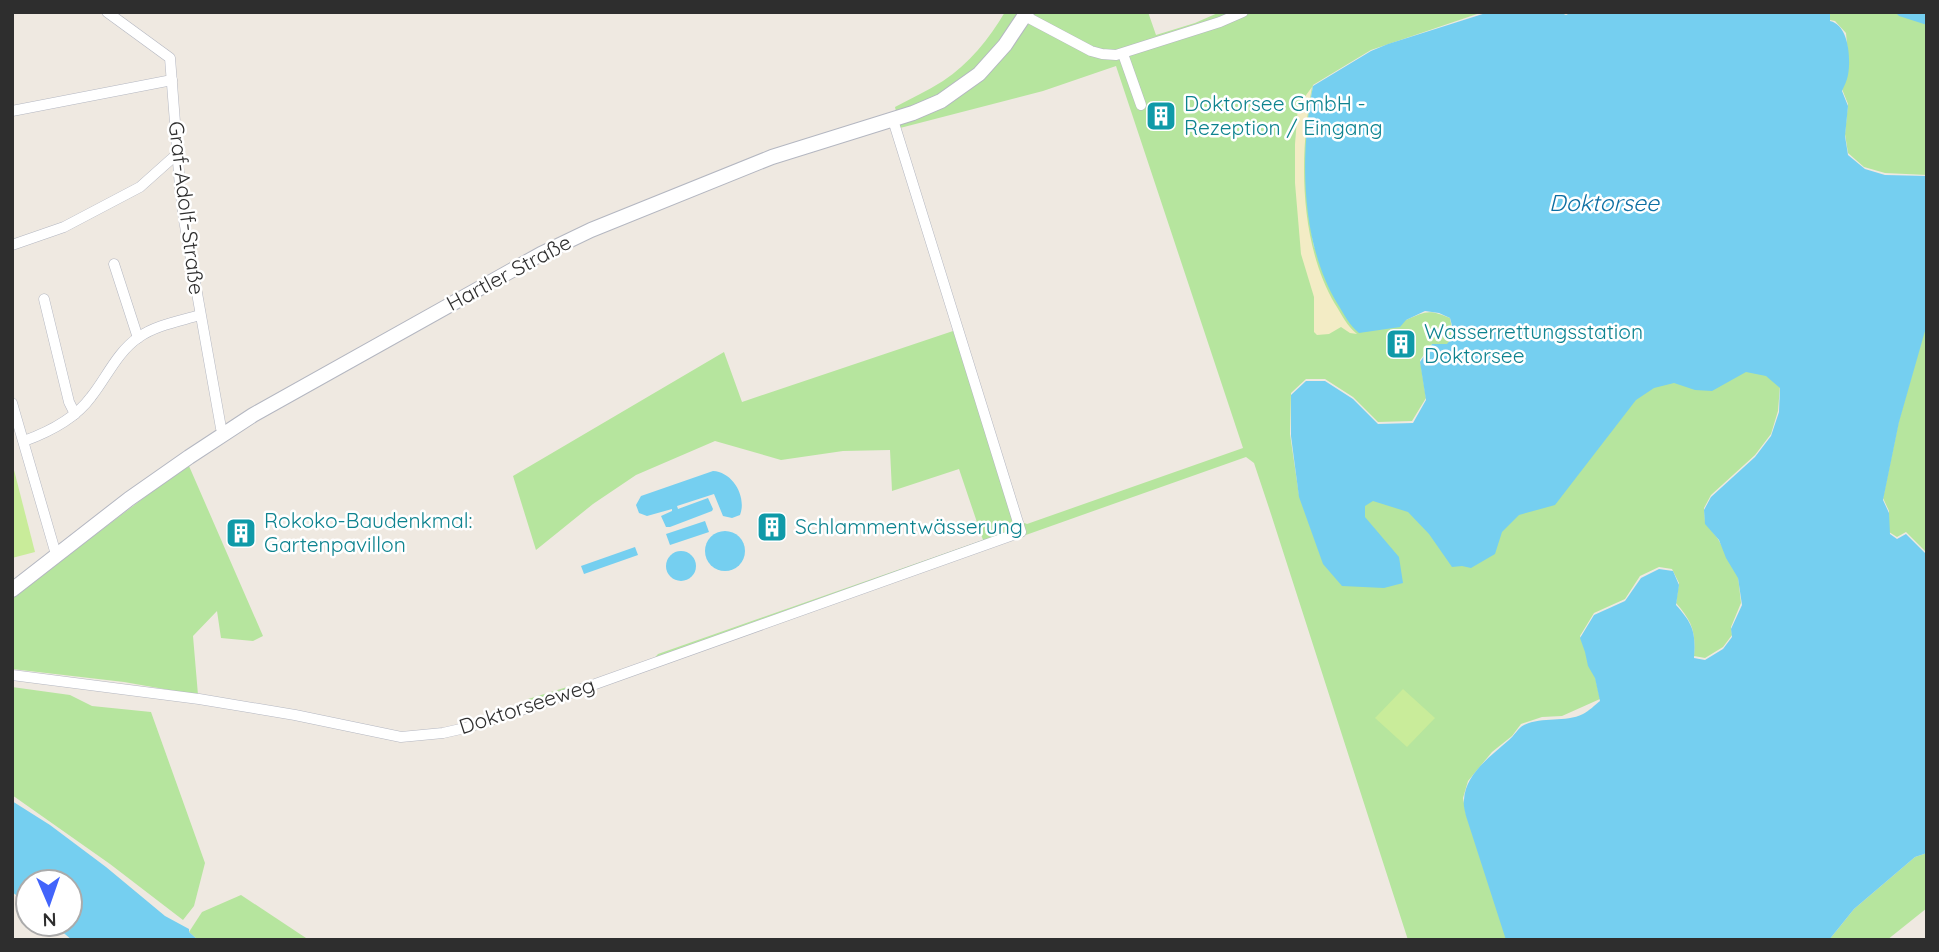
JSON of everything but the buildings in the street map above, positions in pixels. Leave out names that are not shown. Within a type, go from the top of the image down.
[{"type":"main road","name":"Hartler Straße","points":[[12,590],[139,492],[225,434],[284,397],[567,241],[772,157],[893,120],[941,101],[979,74],[996,57],[1026,14]]},
{"type":"street","name":"Graf-Adolf-Straße","points":[[107,12],[170,58],[184,220],[221,428],[225,434]]},
{"type":"street","points":[[1026,14],[1091,51],[1122,54],[1243,12]]},
{"type":"street","points":[[1122,54],[1141,105]]},
{"type":"street","points":[[12,111],[172,80]]},
{"type":"street","name":"Doktorseeweg","points":[[12,675],[211,701],[401,737],[443,733],[531,707],[1021,532],[893,120]]},
{"type":"street","points":[[12,245],[64,227],[140,187],[177,154]]},
{"type":"street","points":[[114,264],[138,338]]},
{"type":"street","points":[[44,299],[69,402],[75,414]]},
{"type":"street","points":[[24,441],[47,432],[75,414],[91,397],[122,352],[138,338],[157,328],[200,315]]},
{"type":"street","points":[[12,403],[57,555]]},
{"type":"green space","points":[[1005,12],[1148,12],[1156,35],[1220,12],[1483,12],[1371,50],[1313,85],[1306,166],[1314,247],[1406,320],[1423,313],[1437,313],[1450,318],[1452,332],[1447,345],[1432,344],[1420,360],[1426,398],[1412,421],[1378,422],[1353,397],[1325,379],[1306,379],[1291,393],[1290,434],[1299,495],[1323,562],[1362,517],[1362,504],[1372,497],[1501,530],[1636,398],[1653,386],[1745,370],[1766,374],[1780,386],[1778,411],[1771,434],[1755,455],[1711,495],[1704,508],[1705,522],[1718,539],[1738,576],[1741,603],[1731,627],[1732,635],[1723,647],[1705,658],[1694,656],[1693,633],[1686,615],[1676,603],[1679,583],[1672,569],[1659,567],[1640,576],[1625,599],[1594,613],[1580,636],[1595,676],[1600,699],[1562,716],[1542,717],[1521,724],[1512,736],[1492,752],[1468,781],[1463,798],[1466,814],[1507,940],[1408,940],[1254,463],[1246,457],[531,710],[528,699],[567,687],[578,687],[650,663],[658,654],[983,540],[959,469],[892,491],[890,450],[843,451],[781,460],[715,441],[636,475],[593,504],[536,550],[513,476],[724,352],[742,402],[956,330],[1012,518],[1027,524],[1243,448],[1116,66],[1043,91],[900,128],[895,107],[937,85],[961,67],[985,41]]},
{"type":"green space","points":[[1829,12],[1897,12],[1927,23],[1927,175],[1885,173],[1864,167],[1848,153],[1845,134],[1848,104],[1842,89],[1848,73],[1846,33],[1835,21],[1830,20]]},
{"type":"green space","points":[[1927,321],[1927,553],[1906,532],[1897,537],[1889,532],[1889,511],[1883,498],[1899,420]]},
{"type":"green space","points":[[189,466],[263,636],[253,641],[221,638],[217,611],[193,636],[198,695],[124,682],[12,669],[12,598]]},
{"type":"green space","points":[[12,467],[35,552],[12,558]]},
{"type":"green space","points":[[12,687],[70,695],[92,706],[151,712],[205,863],[194,906],[183,920],[110,864],[12,795]]},
{"type":"green space","points":[[1403,689],[1435,718],[1407,747],[1375,718]]},
{"type":"green space","points":[[1927,853],[1927,908],[1887,940],[1829,940],[1854,909],[1915,857]]},
{"type":"green space","points":[[241,895],[309,940],[198,940],[189,932],[202,912]]},
{"type":"sand","points":[[1312,87],[1304,169],[1308,226],[1323,280],[1342,316],[1357,334],[1341,327],[1329,334],[1317,335],[1314,332],[1314,297],[1301,254],[1295,183],[1298,106]]},
{"type":"water","name":"Doktorsee","points":[[1489,12],[1559,12],[1566,15],[1572,12],[1830,12],[1830,21],[1841,29],[1849,52],[1848,75],[1842,91],[1848,106],[1845,136],[1848,155],[1865,169],[1885,175],[1927,176],[1927,324],[1899,422],[1883,500],[1889,513],[1890,534],[1897,539],[1906,534],[1927,555],[1927,853],[1915,857],[1854,909],[1829,940],[1506,940],[1464,806],[1465,791],[1474,774],[1522,726],[1531,722],[1576,717],[1600,701],[1595,678],[1588,666],[1580,638],[1594,615],[1625,601],[1641,578],[1659,569],[1673,571],[1679,585],[1676,605],[1690,623],[1694,635],[1694,658],[1705,660],[1723,649],[1732,637],[1731,629],[1742,605],[1738,578],[1719,540],[1705,524],[1704,510],[1711,497],[1755,457],[1771,436],[1779,412],[1780,388],[1766,376],[1746,372],[1712,391],[1695,390],[1674,383],[1654,388],[1636,400],[1555,505],[1519,515],[1502,532],[1495,554],[1471,568],[1452,567],[1429,534],[1408,512],[1373,501],[1365,506],[1365,517],[1399,557],[1403,583],[1384,588],[1342,586],[1323,564],[1299,497],[1291,436],[1291,395],[1306,381],[1325,381],[1353,399],[1378,424],[1413,423],[1426,400],[1420,362],[1432,344],[1447,344],[1452,329],[1450,318],[1425,311],[1406,320],[1400,327],[1359,333],[1349,323],[1337,303],[1316,253],[1306,197],[1306,140],[1313,86],[1371,51]]},
{"type":"water","points":[[1895,12],[1927,12],[1927,25],[1899,16]]},
{"type":"water","points":[[713,471],[727,476],[737,487],[742,501],[740,515],[732,518],[723,516],[714,494],[677,506],[678,509],[708,498],[713,509],[670,527],[666,527],[661,516],[672,509],[647,516],[639,513],[636,505],[641,496]]},
{"type":"water","points":[[705,521],[709,532],[670,545],[666,534]]},
{"type":"water","points":[[725,531],[733,532],[739,537],[744,543],[744,559],[739,565],[733,570],[725,571],[717,570],[711,565],[706,559],[705,551],[706,543],[711,537],[717,532]]},
{"type":"water","points":[[635,547],[638,555],[584,574],[581,566]]},
{"type":"water","points":[[681,551],[687,552],[695,560],[695,572],[687,580],[681,581],[675,580],[667,572],[666,566],[667,560],[675,552]]},
{"type":"water","points":[[12,801],[50,825],[165,916],[189,929],[198,940],[72,940],[70,938],[84,938],[84,868],[14,868],[14,894]]},
{"type":"place","name":"Doktorsee GmbH - Rezeption / Eingang","points":[[1161,116]]},
{"type":"place","name":"Wasserrettungsstation Doktorsee","points":[[1401,344]]},
{"type":"place","name":"Schlammentwässerung","points":[[772,527]]},
{"type":"place","name":"Rokoko-Baudenkmal: Gartenpavillon","points":[[241,533]]}]
